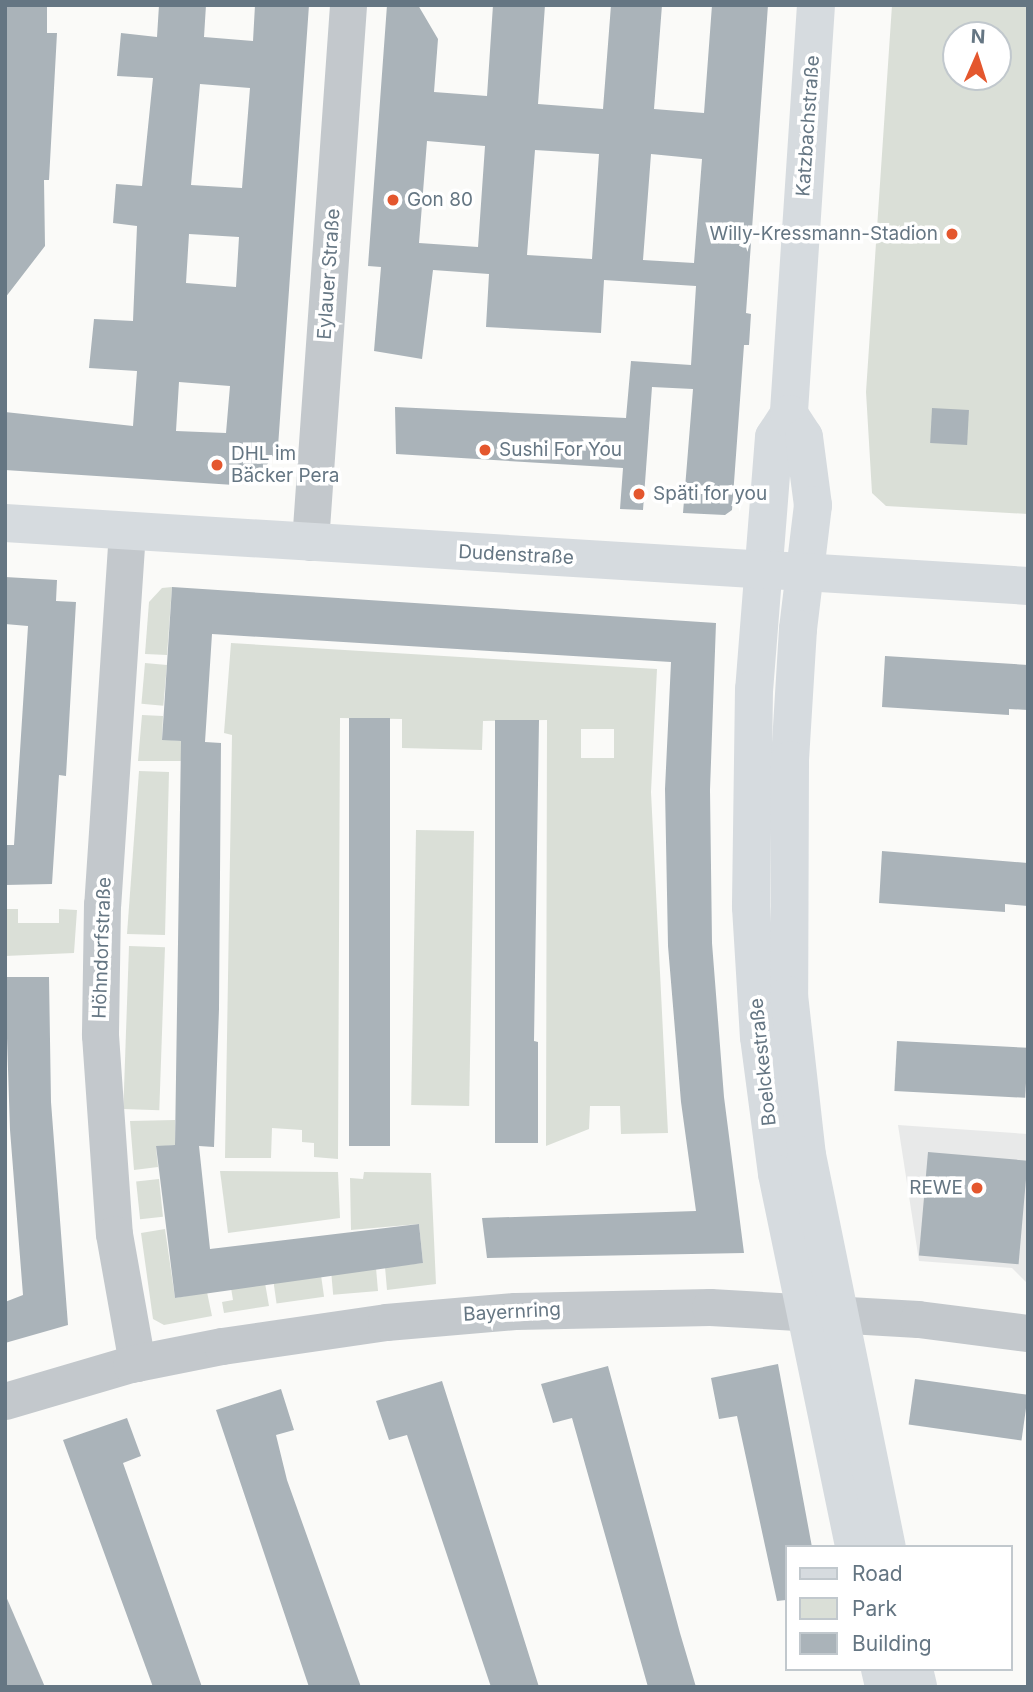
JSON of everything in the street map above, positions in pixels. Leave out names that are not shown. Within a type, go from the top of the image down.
[{"type":"main road","name":"Katzbachstraße","points":[[764,570],[774,437],[789,414],[816,5]]},
{"type":"main road","points":[[789,414],[804,437],[813,505],[803,572]]},
{"type":"main road","name":"Dudenstraße","points":[[5,523],[1028,586]]},
{"type":"main road","name":"Boelckestraße","points":[[764,570],[750,830],[759,1037],[777,1174],[821,1314],[886,1545]]},
{"type":"main road","name":"Boelckestraße","points":[[803,572],[788,830],[786,946],[821,1314],[853,1545]]},
{"type":"main road","points":[[750,830],[788,830]]},
{"type":"street","name":"Eylauer Straße","points":[[310,542],[348,5]]},
{"type":"street","name":"Höhndorfstraße","points":[[127,531],[102,904],[100,1035],[114,1234],[137,1363]]},
{"type":"street","name":"Bayernring","points":[[5,1401],[137,1363],[272,1337],[460,1315],[616,1307],[821,1314],[1028,1332]]},
{"type":"shaded area","name":"REWE","points":[[898,1125],[1028,1134],[1028,1284],[1012,1268],[919,1261]]},
{"type":"green space","name":"Willy-Kressmann-Stadion","points":[[892,5],[1028,5],[1028,514],[886,506],[872,493],[866,392]]},
{"type":"green space","points":[[172,587],[167,655],[145,654],[149,602],[162,588]]},
{"type":"green space","points":[[231,643],[657,669],[651,792],[668,1133],[621,1134],[620,1106],[590,1106],[589,1129],[546,1146],[547,720],[483,721],[482,750],[402,748],[402,719],[340,718],[338,1159],[314,1157],[314,1143],[302,1142],[302,1130],[272,1128],[271,1158],[225,1158],[232,735],[224,733]],"holes":[[[581,729],[614,729],[614,758],[581,758]]]},
{"type":"green space","points":[[145,663],[167,665],[163,706],[141,704]]},
{"type":"green space","points":[[142,715],[163,716],[162,739],[181,741],[181,761],[138,761]]},
{"type":"green space","points":[[139,771],[169,772],[165,935],[127,934]]},
{"type":"green space","points":[[416,830],[474,831],[469,1106],[411,1105]]},
{"type":"green space","points":[[5,909],[18,909],[18,923],[59,923],[59,909],[77,910],[74,953],[5,956]]},
{"type":"green space","points":[[129,946],[165,947],[159,1110],[123,1109]]},
{"type":"green space","points":[[175,1120],[175,1145],[156,1147],[158,1167],[134,1170],[130,1121]]},
{"type":"green space","points":[[220,1171],[338,1172],[340,1218],[228,1233]]},
{"type":"green space","points":[[364,1172],[431,1173],[436,1284],[387,1290],[385,1267],[423,1263],[419,1224],[351,1230],[350,1178],[363,1179]]},
{"type":"green space","points":[[159,1179],[163,1217],[140,1219],[136,1181]]},
{"type":"green space","points":[[165,1229],[175,1298],[207,1292],[212,1316],[164,1325],[153,1319],[141,1233]]},
{"type":"green space","points":[[376,1268],[378,1291],[333,1295],[331,1272]]},
{"type":"green space","points":[[321,1275],[324,1297],[277,1303],[273,1282]]},
{"type":"green space","points":[[265,1283],[269,1306],[224,1313],[222,1302],[233,1300],[231,1288]]},
{"type":"building","points":[[5,5],[47,5],[47,33],[57,33],[49,180],[44,180],[45,246],[5,298]]},
{"type":"building","points":[[159,5],[206,5],[204,37],[253,41],[255,5],[309,5],[278,447],[262,473],[234,485],[5,470],[5,412],[133,426],[137,371],[89,368],[94,319],[133,321],[137,226],[113,223],[116,184],[142,186],[153,78],[117,76],[121,33],[157,37]],"holes":[[[200,84],[250,88],[242,188],[191,185]],[[189,234],[239,237],[236,287],[186,283]],[[179,382],[230,386],[226,433],[176,431]]]},
{"type":"building","points":[[387,5],[418,5],[438,39],[434,92],[487,96],[493,5],[545,5],[538,104],[603,109],[611,5],[662,5],[654,109],[704,113],[712,5],[768,5],[746,313],[751,314],[749,345],[744,345],[732,510],[725,515],[683,513],[693,389],[652,387],[643,510],[620,509],[623,468],[396,454],[395,407],[626,418],[631,361],[691,365],[696,286],[604,280],[601,333],[486,327],[489,274],[433,270],[422,359],[374,351],[381,267],[368,266]],"holes":[[[427,141],[485,146],[478,247],[419,243]],[[535,150],[599,154],[592,259],[527,255]],[[651,154],[702,159],[694,263],[643,260]]]},
{"type":"building","points":[[932,408],[969,410],[967,445],[930,443]]},
{"type":"building","points":[[5,577],[57,580],[56,601],[76,602],[66,776],[59,775],[52,884],[5,885],[5,845],[14,845],[28,626],[5,624]]},
{"type":"building","points":[[172,587],[716,623],[710,790],[712,943],[724,1097],[744,1253],[487,1258],[482,1218],[696,1211],[681,1102],[668,946],[665,789],[671,662],[212,634],[205,742],[221,743],[219,1009],[214,1147],[199,1146],[210,1249],[419,1224],[423,1263],[175,1298],[156,1146],[175,1145],[181,741],[162,740]]},
{"type":"building","points":[[885,656],[1028,665],[1028,710],[1009,709],[1009,715],[882,707]]},
{"type":"building","points":[[349,718],[390,718],[390,1146],[349,1146]]},
{"type":"building","points":[[495,720],[539,720],[534,1041],[538,1042],[538,1143],[495,1143]]},
{"type":"building","points":[[882,851],[1028,863],[1028,906],[1005,904],[1005,912],[879,903]]},
{"type":"building","points":[[5,977],[49,977],[51,1102],[68,1325],[5,1343],[5,1302],[23,1295],[10,1130]]},
{"type":"building","points":[[897,1041],[1028,1048],[1025,1098],[894,1091]]},
{"type":"building","name":"REWE","points":[[928,1152],[1028,1161],[1019,1264],[919,1256]]},
{"type":"building","points":[[778,1364],[812,1545],[785,1545],[785,1600],[777,1601],[737,1416],[719,1419],[711,1378]]},
{"type":"building","points":[[608,1366],[696,1687],[648,1687],[572,1418],[553,1423],[541,1384]]},
{"type":"building","points":[[915,1379],[1028,1395],[1021,1440],[909,1425]]},
{"type":"building","points":[[442,1381],[539,1687],[491,1687],[407,1435],[389,1440],[376,1401]]},
{"type":"building","points":[[281,1389],[294,1430],[276,1435],[287,1480],[361,1687],[309,1687],[216,1410]]},
{"type":"building","points":[[127,1418],[141,1456],[123,1463],[202,1687],[153,1687],[63,1440]]},
{"type":"building","points":[[5,1594],[45,1687],[5,1687]]},
{"type":"place","name":"Gon 80","points":[[393,200]]},
{"type":"place","name":"Willy-Kressmann-Stadion","points":[[952,234]]},
{"type":"place","name":"Sushi For You","points":[[485,450]]},
{"type":"place","name":"DHL im Bäcker Pera","points":[[217,465]]},
{"type":"place","name":"Späti for you","points":[[639,494]]},
{"type":"place","name":"REWE","points":[[977,1188]]}]
